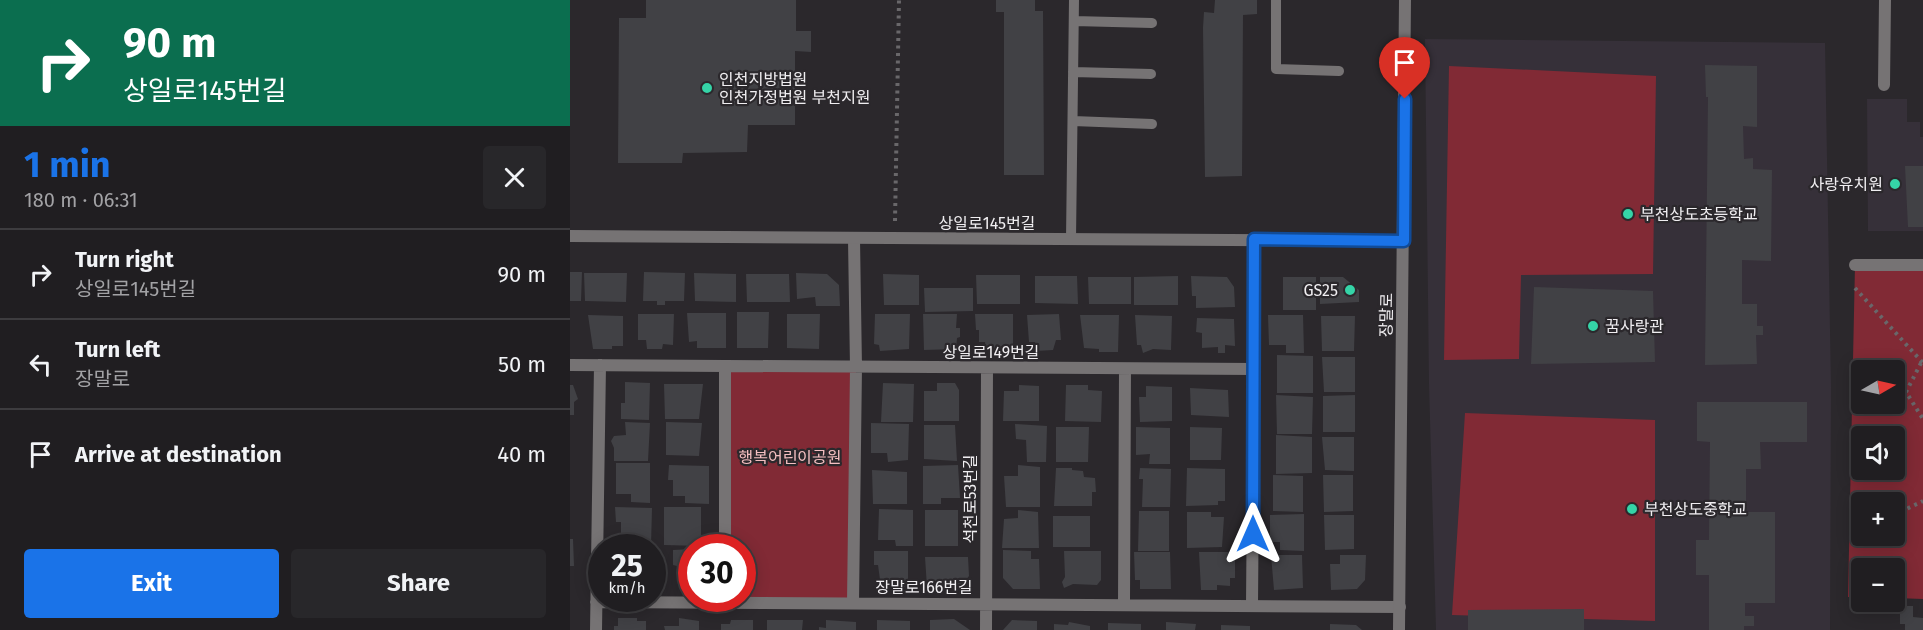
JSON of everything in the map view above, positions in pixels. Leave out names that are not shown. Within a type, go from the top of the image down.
[{"type":"street","name":"장말로","points":[[1399,630],[1405,0]]},
{"type":"street","points":[[1884,85],[1885,0]]},
{"type":"street","name":"상일로145번길","points":[[570,236],[1404,241]]},
{"type":"street","points":[[853,603],[856,367],[854,239]]},
{"type":"street","points":[[1252,605],[1254,239]]},
{"type":"street","points":[[1855,265],[1923,266]]},
{"type":"street","name":"상일로149번길","points":[[570,365],[1254,369]]},
{"type":"street","points":[[597,534],[600,365]]},
{"type":"street","points":[[725,366],[725,534]]},
{"type":"street","name":"석천로53번길","points":[[986,630],[987,369]]},
{"type":"street","points":[[1124,604],[1125,369]]},
{"type":"street","name":"장말로166번길","points":[[756,601],[1400,607]]},
{"type":"street","points":[[596,612],[596,630]]},
{"type":"lane","points":[[1071,239],[1074,0]]},
{"type":"lane","points":[[1276,0],[1276,69],[1339,71]]},
{"type":"lane","points":[[1074,21],[1152,23]]},
{"type":"lane","points":[[1073,72],[1151,74]]},
{"type":"lane","points":[[1073,121],[1152,124]]},
{"type":"path","points":[[895,239],[899,0]]},
{"type":"path","points":[[1855,288],[1922,363],[1906,392],[1923,418]]},
{"type":"path","points":[[1905,510],[1923,501]]},
{"type":"shaded area","points":[[1425,39],[1825,43],[1831,387],[1830,630],[1436,630],[1429,384]]},
{"type":"shaded area","name":"사랑유치원","points":[[1867,99],[1907,99],[1907,122],[1920,122],[1920,137],[1923,137],[1923,231],[1868,231]]},
{"type":"green space","points":[[1449,66],[1656,76],[1653,274],[1521,275],[1519,359],[1444,360]]},
{"type":"green space","points":[[1855,265],[1923,266],[1923,599],[1905,598],[1905,558],[1851,558],[1851,597],[1848,597],[1851,455],[1851,480],[1905,480],[1905,426],[1852,426],[1852,414],[1905,414],[1905,360],[1853,360]]},
{"type":"green space","name":"행복어린이공원","points":[[725,366],[856,367],[853,603],[756,599],[756,534],[725,534]]},
{"type":"green space","points":[[1465,413],[1655,420],[1655,621],[1452,615]]},
{"type":"building","name":"인천지방법원 인천가정법원 부천지원","points":[[646,0],[796,0],[796,31],[811,31],[811,52],[795,51],[795,125],[748,125],[747,152],[683,153],[682,163],[618,163],[619,18],[646,18]]},
{"type":"building","points":[[996,0],[1035,0],[1035,11],[1043,11],[1044,175],[1004,175],[1004,12],[996,12]]},
{"type":"building","points":[[1215,0],[1257,0],[1257,14],[1243,15],[1242,176],[1205,177],[1203,28],[1204,12],[1214,13]]},
{"type":"building","points":[[1705,65],[1757,66],[1757,127],[1743,126],[1744,159],[1753,158],[1753,169],[1772,170],[1771,261],[1742,260],[1742,304],[1757,304],[1757,326],[1763,326],[1763,335],[1756,335],[1757,364],[1705,365],[1708,97],[1706,97]]},
{"type":"building","name":"사랑유치원","points":[[1905,166],[1923,166],[1923,227],[1908,227]]},
{"type":"building","points":[[570,272],[582,272],[581,301],[570,301]]},
{"type":"building","points":[[644,272],[685,273],[684,301],[665,301],[665,305],[657,305],[657,301],[643,301]]},
{"type":"building","points":[[584,273],[627,273],[626,302],[585,301]]},
{"type":"building","points":[[694,273],[736,274],[736,302],[695,301]]},
{"type":"building","points":[[796,273],[827,274],[839,285],[840,306],[816,306],[815,297],[797,299]]},
{"type":"building","points":[[746,274],[789,274],[790,302],[747,302]]},
{"type":"building","points":[[883,274],[919,275],[919,305],[884,305]]},
{"type":"building","points":[[976,275],[1020,275],[1020,304],[977,304]]},
{"type":"building","points":[[1035,276],[1077,276],[1078,304],[1035,303]]},
{"type":"building","points":[[1178,276],[1178,305],[1134,305],[1134,277]]},
{"type":"building","points":[[1191,276],[1227,277],[1234,287],[1235,307],[1196,308],[1196,296],[1192,296]]},
{"type":"building","points":[[1088,277],[1131,277],[1131,304],[1089,304]]},
{"type":"building","points":[[1283,277],[1316,277],[1316,310],[1283,310]]},
{"type":"building","points":[[1320,277],[1343,277],[1359,290],[1359,302],[1320,304]]},
{"type":"building","name":"꿈사랑관","points":[[1534,287],[1653,291],[1655,362],[1531,364]]},
{"type":"building","points":[[924,288],[973,288],[973,311],[925,312]]},
{"type":"building","points":[[737,312],[769,312],[768,348],[737,348]]},
{"type":"building","points":[[687,313],[726,313],[726,348],[697,348],[697,341],[689,342]]},
{"type":"building","points":[[638,314],[674,314],[673,345],[663,344],[662,349],[647,349],[646,340],[638,340]]},
{"type":"building","points":[[787,314],[820,314],[819,349],[787,348]]},
{"type":"building","points":[[875,314],[910,314],[909,349],[880,351],[879,345],[874,344]]},
{"type":"building","points":[[923,314],[957,314],[956,328],[960,328],[960,337],[957,338],[956,349],[924,350]]},
{"type":"building","points":[[975,314],[1013,314],[1013,350],[986,350],[985,342],[979,342]]},
{"type":"building","points":[[1059,314],[1061,340],[1056,340],[1053,350],[1036,351],[1035,342],[1029,342],[1027,315]]},
{"type":"building","points":[[588,315],[623,316],[623,346],[612,346],[612,349],[593,349]]},
{"type":"building","points":[[1080,315],[1119,315],[1118,352],[1099,352],[1099,349],[1084,348]]},
{"type":"building","points":[[1135,315],[1172,316],[1171,350],[1153,349],[1143,353],[1141,345],[1137,345]]},
{"type":"building","points":[[1268,315],[1303,315],[1304,353],[1286,353],[1286,345],[1269,345]]},
{"type":"building","points":[[1321,316],[1355,316],[1354,351],[1322,351]]},
{"type":"building","points":[[1197,318],[1234,319],[1235,346],[1225,345],[1225,353],[1218,353],[1218,347],[1202,348],[1202,333],[1196,332]]},
{"type":"building","points":[[1277,355],[1313,356],[1313,393],[1277,393]]},
{"type":"building","points":[[1322,357],[1355,357],[1355,392],[1324,392]]},
{"type":"building","points":[[625,382],[650,383],[649,420],[621,419],[621,403],[625,403]]},
{"type":"building","points":[[883,383],[914,384],[913,422],[881,422]]},
{"type":"building","points":[[937,383],[955,383],[959,390],[959,421],[924,421],[924,391],[937,391]]},
{"type":"building","points":[[664,384],[703,384],[699,419],[665,419]]},
{"type":"building","points":[[570,385],[573,385],[578,399],[574,402],[574,415],[570,415]]},
{"type":"building","points":[[1019,385],[1039,386],[1039,421],[1003,421],[1004,391],[1019,391]]},
{"type":"building","points":[[1066,385],[1088,385],[1088,390],[1102,391],[1101,422],[1065,421]]},
{"type":"building","points":[[1146,386],[1172,387],[1172,421],[1140,422],[1139,397],[1146,397]]},
{"type":"building","points":[[1190,388],[1228,390],[1229,417],[1191,415]]},
{"type":"building","points":[[1276,395],[1313,397],[1312,434],[1277,434]]},
{"type":"building","points":[[1355,395],[1355,432],[1323,432],[1323,396]]},
{"type":"building","points":[[1697,402],[1807,402],[1807,442],[1760,442],[1761,469],[1746,469],[1746,512],[1775,512],[1775,603],[1745,603],[1745,616],[1754,616],[1754,626],[1744,626],[1744,630],[1709,630],[1709,575],[1696,575],[1696,540],[1709,540],[1710,442],[1697,441]]},
{"type":"building","points":[[625,422],[650,423],[648,461],[614,461],[614,448],[611,441],[614,436],[626,435]]},
{"type":"building","points":[[666,422],[702,423],[699,456],[666,455]]},
{"type":"building","points":[[871,423],[909,424],[908,460],[888,462],[887,453],[871,453]]},
{"type":"building","points":[[1015,424],[1047,426],[1046,462],[1027,462],[1026,440],[1016,439]]},
{"type":"building","points":[[924,425],[955,425],[957,461],[924,459]]},
{"type":"building","points":[[1056,427],[1089,427],[1088,462],[1056,462]]},
{"type":"building","points":[[1136,427],[1170,428],[1170,464],[1149,464],[1150,454],[1136,455]]},
{"type":"building","points":[[1190,427],[1222,428],[1221,460],[1190,460]]},
{"type":"building","points":[[1276,435],[1312,437],[1312,473],[1276,474]]},
{"type":"building","points":[[1322,437],[1354,437],[1354,471],[1325,470]]},
{"type":"building","points":[[616,463],[650,463],[650,503],[631,502],[631,494],[616,494]]},
{"type":"building","points":[[669,465],[709,466],[709,504],[685,503],[685,496],[673,496],[673,480],[668,480]]},
{"type":"building","points":[[958,465],[960,498],[941,498],[941,504],[923,504],[923,466]]},
{"type":"building","points":[[1018,465],[1040,467],[1040,507],[1006,507],[1004,476],[1018,476]]},
{"type":"building","points":[[1056,468],[1072,468],[1072,470],[1083,471],[1084,477],[1095,478],[1096,492],[1092,492],[1092,506],[1054,506]]},
{"type":"building","points":[[1140,468],[1171,469],[1170,507],[1142,507],[1143,479],[1139,479]]},
{"type":"building","points":[[1187,468],[1225,469],[1225,501],[1218,501],[1218,505],[1186,506]]},
{"type":"building","points":[[872,470],[907,472],[907,504],[873,504]]},
{"type":"building","points":[[1273,475],[1303,476],[1303,512],[1273,511]]},
{"type":"building","points":[[1323,475],[1353,475],[1353,511],[1324,512]]},
{"type":"building","points":[[615,507],[652,508],[651,534],[621,534],[621,522],[616,522]]},
{"type":"building","points":[[664,507],[701,507],[701,534],[678,534],[678,545],[666,545],[666,534],[664,534]]},
{"type":"building","points":[[879,509],[913,510],[913,546],[896,546],[895,540],[878,540]]},
{"type":"building","points":[[925,510],[958,510],[958,546],[925,546]]},
{"type":"building","points":[[1018,510],[1038,512],[1039,548],[1002,548],[1004,519],[1018,518]]},
{"type":"building","points":[[1139,511],[1169,511],[1169,551],[1138,551]]},
{"type":"building","points":[[1187,512],[1211,512],[1211,517],[1224,517],[1222,547],[1187,548]]},
{"type":"building","points":[[1304,514],[1304,551],[1280,550],[1280,542],[1270,542],[1270,515]]},
{"type":"building","points":[[1324,515],[1354,515],[1354,549],[1325,550]]},
{"type":"building","points":[[1053,516],[1090,516],[1090,547],[1053,547]]},
{"type":"building","points":[[570,539],[573,539],[574,566],[570,566]]},
{"type":"building","points":[[673,550],[678,550],[678,585],[677,566],[673,565]]},
{"type":"building","points":[[1003,550],[1031,551],[1031,559],[1039,559],[1040,589],[1013,589],[1003,578]]},
{"type":"building","points":[[874,551],[908,551],[908,587],[881,587],[878,565],[874,565]]},
{"type":"building","points":[[1064,551],[1101,551],[1101,580],[1097,585],[1073,584],[1064,588],[1062,582],[1065,577]]},
{"type":"building","points":[[1134,552],[1170,552],[1171,589],[1140,589],[1140,580],[1135,580]]},
{"type":"building","points":[[1199,552],[1235,552],[1235,578],[1230,578],[1230,586],[1217,585],[1217,590],[1201,590]]},
{"type":"building","points":[[1271,555],[1302,555],[1303,588],[1274,590]]},
{"type":"building","points":[[1340,555],[1366,555],[1365,580],[1357,589],[1331,590],[1330,564],[1340,564]]},
{"type":"building","points":[[925,557],[968,557],[969,576],[960,587],[927,587]]},
{"type":"building","points":[[1905,606],[1913,606],[1913,617],[1923,618],[1923,630],[1905,630],[1905,624],[1900,624],[1900,612],[1905,612]]},
{"type":"building","points":[[1584,609],[1584,630],[1468,630],[1468,610]]},
{"type":"building","points":[[618,618],[637,618],[637,621],[646,621],[646,630],[614,630],[614,626],[618,626]]},
{"type":"building","points":[[679,618],[699,621],[699,630],[665,630],[664,626],[679,626]]},
{"type":"building","points":[[954,619],[970,630],[930,630],[930,620]]},
{"type":"building","points":[[731,620],[753,620],[753,630],[721,630],[721,624],[730,624]]},
{"type":"building","points":[[767,620],[803,620],[802,630],[767,630]]},
{"type":"building","points":[[826,620],[856,622],[856,630],[819,630],[819,627],[826,628]]},
{"type":"building","points":[[877,620],[910,621],[910,630],[877,630]]},
{"type":"building","points":[[1012,620],[1037,621],[1037,630],[1003,630]]},
{"type":"building","points":[[1069,622],[1090,626],[1090,630],[1054,630],[1054,624],[1068,625]]},
{"type":"building","points":[[1166,622],[1196,624],[1195,630],[1166,630]]},
{"type":"building","points":[[1108,623],[1141,624],[1141,630],[1108,630]]},
{"type":"building","points":[[1330,624],[1356,625],[1362,630],[1330,630]]},
{"type":"building","points":[[1221,625],[1250,626],[1250,630],[1221,630]]},
{"type":"place","name":"인천지방법원 인천가정법원 부천지원","points":[[707,88]]},
{"type":"place","name":"사랑유치원","points":[[1895,184]]},
{"type":"place","name":"부천상도초등학교","points":[[1628,214]]},
{"type":"place","name":"GS25","points":[[1350,290]]},
{"type":"place","name":"꿈사랑관","points":[[1593,326]]},
{"type":"place","name":"부천상도중학교","points":[[1632,509]]},
{"type":"route","points":[[1253,534],[1254,239],[1404,241],[1405,99]]}]
